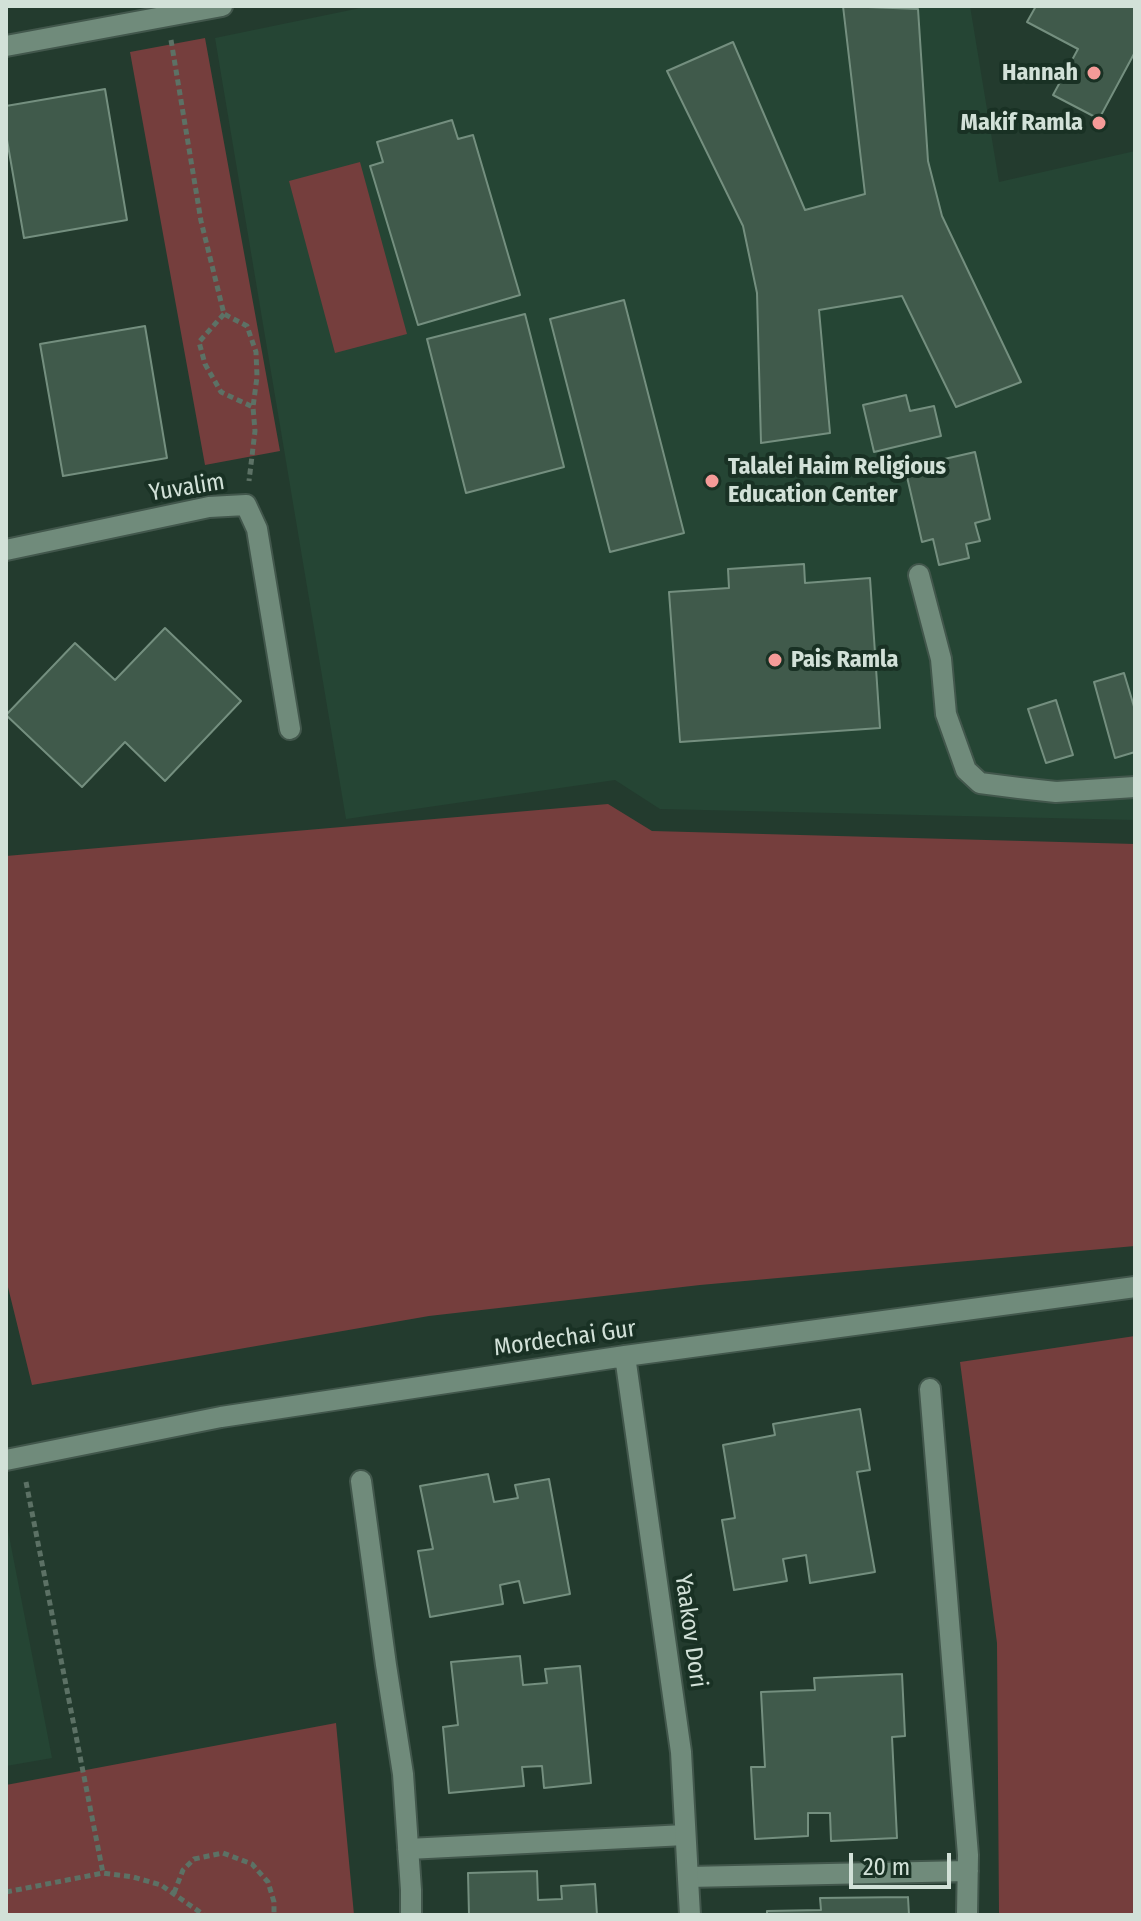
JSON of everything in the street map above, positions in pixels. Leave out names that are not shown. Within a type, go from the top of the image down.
[{"type":"street","points":[[6,46],[222,6]]},
{"type":"street","name":"Yuvalim","points":[[6,550],[209,507],[246,505],[257,529],[290,729]]},
{"type":"street","points":[[919,575],[941,659],[946,714],[966,770],[980,783],[1056,792],[1135,787]]},
{"type":"street","name":"Mordechai Gur","points":[[14,1458],[221,1417],[625,1356],[1135,1287]]},
{"type":"street","name":"Yaakov Dori","points":[[625,1356],[681,1752],[690,1915]]},
{"type":"street","points":[[930,1389],[968,1871],[967,1915]]},
{"type":"street","points":[[361,1481],[403,1774],[411,1915]]},
{"type":"street","points":[[408,1849],[685,1835]]},
{"type":"street","points":[[688,1877],[968,1871]]},
{"type":"path","points":[[167,16],[201,221],[224,314],[247,326],[256,352],[255,431],[246,505]]},
{"type":"path","points":[[224,314],[199,342],[205,364],[221,392],[253,407]]},
{"type":"path","points":[[14,1458],[103,1873]]},
{"type":"path","points":[[174,1893],[183,1870],[194,1859],[223,1853],[252,1864],[268,1882],[274,1915]]},
{"type":"path","points":[[6,1892],[103,1873],[161,1885],[204,1915]]},
{"type":"shaded area","name":"Talalei Haim Religious Education Center","points":[[370,6],[970,6],[999,182],[1135,151],[1135,820],[660,809],[615,780],[346,819],[215,38]]},
{"type":"shaded area","points":[[205,38],[280,451],[205,465],[130,52]]},
{"type":"shaded area","points":[[360,162],[407,334],[335,353],[289,181]]},
{"type":"shaded area","points":[[608,804],[652,831],[1135,844],[1135,1246],[700,1285],[429,1316],[32,1385],[6,1279],[6,856]]},
{"type":"shaded area","points":[[1135,1336],[1135,1915],[999,1915],[997,1643],[960,1362]]},
{"type":"shaded area","points":[[6,1520],[52,1758],[6,1766]]},
{"type":"shaded area","points":[[336,1723],[354,1915],[6,1915],[6,1785]]},
{"type":"building","points":[[843,6],[918,9],[928,161],[942,216],[1021,382],[956,407],[902,296],[819,310],[830,433],[761,443],[757,293],[743,226],[667,71],[733,42],[805,210],[865,194]]},
{"type":"building","name":"Hannah","points":[[1036,6],[1135,6],[1135,52],[1099,119],[1053,95],[1078,49],[1027,22]]},
{"type":"building","points":[[105,89],[127,220],[24,238],[6,134],[6,106]]},
{"type":"building","points":[[452,120],[458,139],[473,135],[520,295],[418,325],[370,166],[383,162],[377,142]]},
{"type":"building","points":[[624,300],[684,533],[610,552],[550,319]]},
{"type":"building","points":[[525,314],[564,467],[466,493],[427,339]]},
{"type":"building","points":[[145,326],[167,458],[63,476],[40,344]]},
{"type":"building","points":[[906,395],[910,411],[934,406],[941,436],[874,452],[863,405]]},
{"type":"building","points":[[975,452],[990,519],[975,523],[980,541],[966,544],[969,558],[939,565],[933,539],[922,542],[905,468]]},
{"type":"building","name":"Pais Ramla","points":[[804,564],[805,583],[870,578],[880,728],[680,742],[669,592],[729,588],[728,569]]},
{"type":"building","points":[[165,628],[241,701],[165,781],[125,742],[82,787],[6,715],[75,643],[115,680]]},
{"type":"building","points":[[1124,673],[1135,710],[1135,752],[1115,758],[1094,682]]},
{"type":"building","points":[[1056,700],[1073,755],[1046,763],[1028,709]]},
{"type":"building","points":[[860,1409],[870,1470],[857,1472],[875,1572],[810,1583],[806,1555],[783,1559],[787,1581],[734,1590],[722,1520],[735,1518],[723,1445],[775,1435],[773,1424]]},
{"type":"building","points":[[488,1474],[494,1502],[518,1498],[515,1485],[549,1479],[570,1594],[524,1603],[519,1581],[500,1585],[503,1604],[430,1617],[418,1551],[433,1549],[420,1486]]},
{"type":"building","points":[[520,1656],[523,1685],[547,1683],[545,1669],[580,1666],[591,1783],[544,1788],[542,1766],[522,1767],[524,1786],[449,1793],[443,1727],[458,1725],[451,1662]]},
{"type":"building","points":[[902,1674],[905,1736],[892,1737],[897,1838],[831,1841],[830,1813],[808,1813],[808,1836],[755,1839],[751,1767],[765,1767],[761,1692],[815,1690],[814,1678]]},
{"type":"building","points":[[537,1871],[538,1900],[562,1899],[561,1886],[595,1884],[597,1915],[469,1915],[468,1873]]},
{"type":"building","points":[[908,1897],[909,1915],[767,1915],[767,1911],[821,1910],[820,1898]]},
{"type":"place","name":"Hannah","points":[[1094,73]]},
{"type":"place","name":"Makif Ramla","points":[[1099,123]]},
{"type":"place","name":"Talalei Haim Religious Education Center","points":[[712,481]]},
{"type":"place","name":"Pais Ramla","points":[[775,660]]}]
